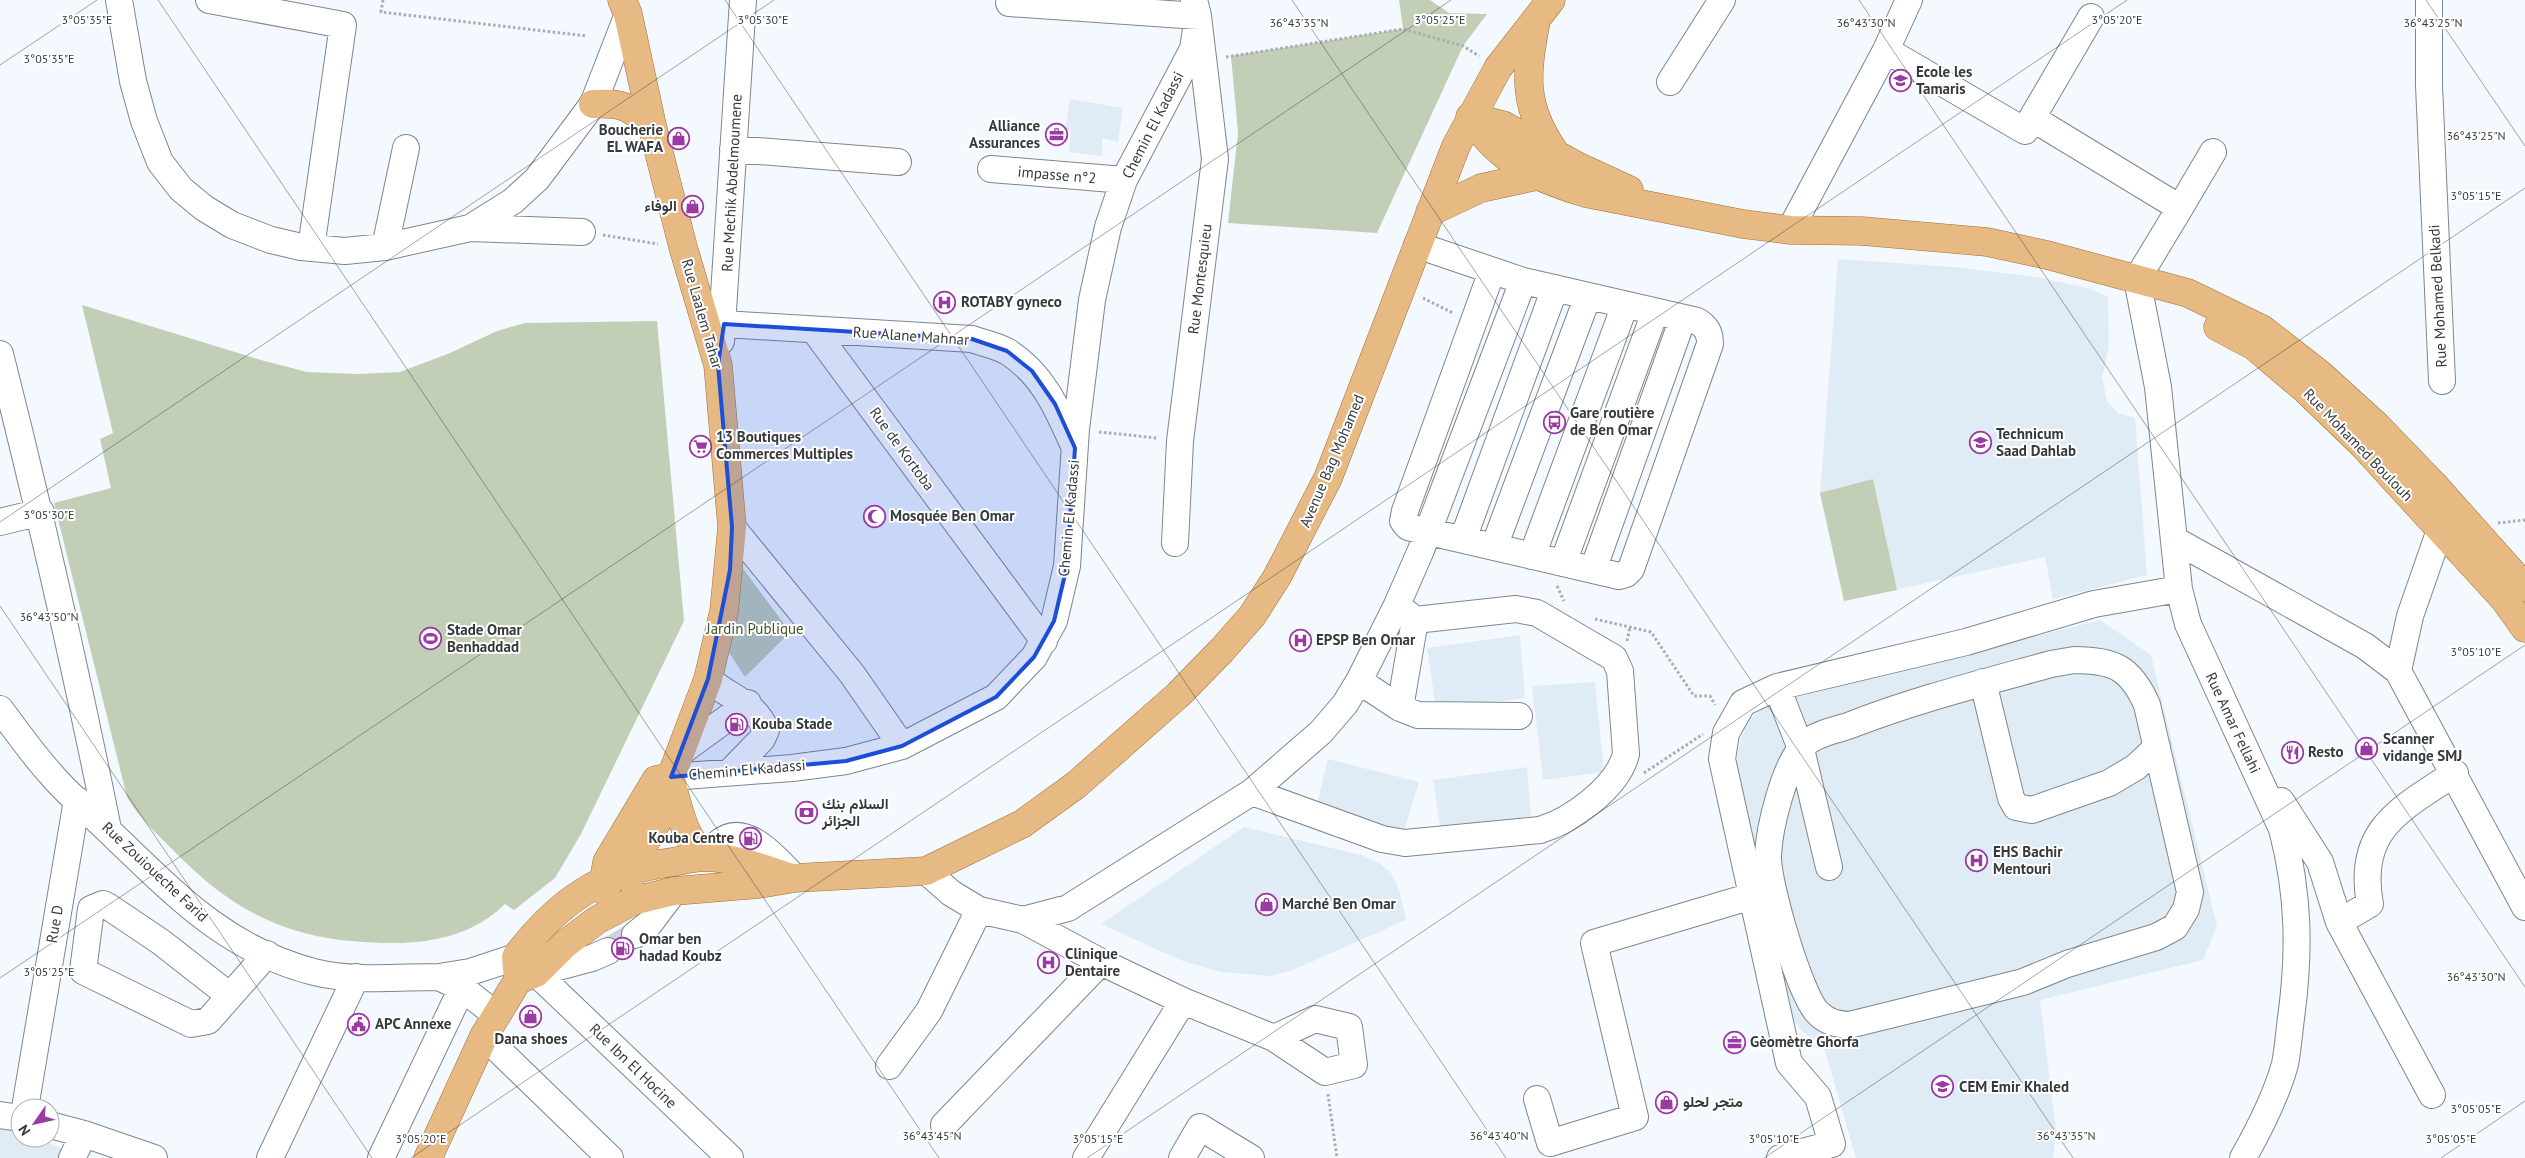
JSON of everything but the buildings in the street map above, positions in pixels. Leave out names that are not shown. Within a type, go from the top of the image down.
[{"type":"main road","name":"Rue Laalem Tahar","points":[[625,7],[683,247],[718,365],[732,527],[724,611],[708,680],[675,774]]},
{"type":"main road","points":[[1544,10],[1527,77],[1528,97],[1539,128],[1555,152]]},
{"type":"main road","name":"Avenue Bag Mohamed","points":[[795,878],[926,871],[1022,824],[1076,785],[1178,695],[1252,616],[1277,577],[1328,478],[1402,288],[1416,245],[1470,118],[1500,65],[1544,10]]},
{"type":"main road","points":[[593,104],[622,104],[631,108],[652,125]]},
{"type":"main road","points":[[1470,118],[1503,125],[1599,177],[1691,213]]},
{"type":"main road","points":[[1470,118],[1496,150],[1521,169],[1536,176],[1585,192],[1743,224],[1790,230],[1862,231],[1987,242],[2188,293],[2262,329],[2377,426],[2446,498],[2525,587]]},
{"type":"main road","points":[[1430,212],[1482,188],[1536,176]]},
{"type":"main road","name":"Rue Mohamed Boulouh","points":[[2137,280],[2184,309],[2254,346],[2306,390],[2362,444],[2505,600],[2525,628]]},
{"type":"main road","points":[[622,906],[616,875],[607,862],[656,780],[675,774],[690,839],[696,849],[707,857]]},
{"type":"main road","points":[[428,1158],[490,1026],[523,970],[547,922],[580,894],[616,875],[707,857],[755,866],[795,878]]},
{"type":"main road","points":[[523,970],[566,944],[622,906],[674,891],[759,884],[795,878]]},
{"type":"street","points":[[119,0],[132,82],[144,121],[160,162],[181,189],[204,208],[232,225],[271,240],[311,248],[345,251],[385,247],[470,228],[582,232]]},
{"type":"street","points":[[209,0],[343,25],[311,248]]},
{"type":"street","name":"Rue Mechik Abdelmoumene","points":[[718,365],[724,324],[743,0]]},
{"type":"street","points":[[1670,82],[1722,0]]},
{"type":"street","points":[[1790,230],[1886,50],[1909,0]]},
{"type":"street","name":"Rue Mohamed Belkadi","points":[[2429,0],[2429,85],[2442,381]]},
{"type":"street","points":[[1009,3],[1196,8]]},
{"type":"street","points":[[470,228],[512,201],[537,179],[593,104],[625,7]]},
{"type":"street","name":"Rue Montesquieu","points":[[1174,543],[1180,440],[1216,158],[1212,115],[1196,8]]},
{"type":"street","name":"Chemin El Kadassi","points":[[675,774],[730,772],[846,761],[902,746],[996,697],[1034,657],[1054,621],[1067,566],[1076,439],[1092,300],[1108,228],[1124,180],[1192,50],[1196,8]]},
{"type":"street","points":[[1886,50],[2025,131],[2091,17]]},
{"type":"street","points":[[2032,118],[2180,208]]},
{"type":"street","points":[[385,247],[406,148]]},
{"type":"street","points":[[733,149],[898,162]]},
{"type":"street","points":[[2137,280],[2213,152]]},
{"type":"street","name":"impasse n°2","points":[[991,169],[1124,180]]},
{"type":"street","points":[[1416,245],[1523,281],[1683,318],[1706,326],[1710,336],[1710,344],[1631,569],[1626,574],[1619,576],[1463,539],[1424,541],[1403,521],[1404,511],[1492,271]]},
{"type":"street","name":"Rue Amar Fellahi","points":[[2137,280],[2158,387],[2179,589],[2188,624],[2282,829],[2292,865],[2297,908],[2297,957],[2285,1064],[2263,1124],[2244,1158]]},
{"type":"street","points":[[1400,708],[1406,612],[1424,541],[1523,281]]},
{"type":"street","points":[[1463,539],[1555,288]]},
{"type":"street","points":[[1494,547],[1588,296]]},
{"type":"street","points":[[1532,556],[1625,304]]},
{"type":"street","points":[[1564,563],[1655,312]]},
{"type":"street","points":[[1593,570],[1683,318]]},
{"type":"street","name":"Rue Alane Mahnar","points":[[724,324],[972,339],[1007,351],[1032,371],[1076,439]]},
{"type":"street","name":"Rue de Kortoba","points":[[814,330],[1044,641]]},
{"type":"street","points":[[0,354],[40,512],[82,700],[108,829]]},
{"type":"street","points":[[1449,387],[1543,417]]},
{"type":"street","points":[[1578,431],[1668,462]]},
{"type":"street","points":[[0,522],[40,512]]},
{"type":"street","points":[[732,527],[852,674],[902,746]]},
{"type":"street","points":[[2398,671],[2410,616],[2440,530]]},
{"type":"street","points":[[2175,540],[2365,646],[2398,671],[2525,907]]},
{"type":"street","points":[[1780,1158],[1832,1144],[1818,1097],[1789,1063],[1722,759],[1727,726],[1743,703],[1777,687],[1966,642],[2094,604],[2179,589]]},
{"type":"street","points":[[1252,792],[1382,839],[1405,843],[1540,830],[1557,824],[1589,803],[1623,767],[1626,754],[1620,671],[1614,658],[1537,613],[1516,609],[1406,612]]},
{"type":"street","points":[[1023,920],[1068,908],[1252,792],[1322,732],[1345,704],[1406,612]]},
{"type":"street","points":[[2074,660],[2096,660],[2113,665],[2128,673],[2139,687],[2147,705],[2190,892],[2186,909],[2175,927],[2156,937],[2067,964],[2023,982],[1849,1025],[1832,1024],[1818,1013],[1807,999],[1799,982],[1771,879],[1768,856],[1781,791],[1794,757],[1807,742],[1892,709],[1983,682],[2074,660]]},
{"type":"street","points":[[708,680],[720,690],[748,703],[764,726],[765,736],[730,772]]},
{"type":"street","points":[[1359,681],[1400,708],[1418,715],[1519,716]]},
{"type":"street","points":[[1983,682],[2011,798],[2016,807],[2032,810],[2109,783],[2136,767],[2157,747]]},
{"type":"street","points":[[1777,687],[1800,749],[1829,867]]},
{"type":"street","points":[[675,774],[748,703]]},
{"type":"street","name":"Rue Zouioueche Farid","points":[[0,709],[49,772],[180,898],[215,928],[242,944],[267,954],[315,972],[356,977],[439,977],[470,972],[523,970],[592,958],[608,950]]},
{"type":"street","points":[[2248,752],[2320,862],[2340,922],[2432,1095]]},
{"type":"street","points":[[2340,922],[2370,904],[2366,880],[2371,851],[2391,817],[2455,774]]},
{"type":"street","name":"Rue D","points":[[27,1098],[77,800]]},
{"type":"street","points":[[926,871],[951,893],[979,910],[1023,920],[1101,962],[1183,1001],[1274,1038],[1325,1072],[1354,1065],[1348,1026],[1315,1019],[1274,1038]]},
{"type":"street","points":[[635,935],[650,923],[674,891]]},
{"type":"street","points":[[1537,1099],[1550,1143],[1636,1117],[1594,943],[1752,896]]},
{"type":"street","points":[[230,996],[161,942],[110,907],[103,904],[91,909],[82,967],[86,974],[191,1024],[208,1021],[267,954]]},
{"type":"street","points":[[889,1066],[929,1011],[979,910]]},
{"type":"street","points":[[944,1125],[1101,962]]},
{"type":"street","name":"Rue Ibn El Hocine","points":[[523,970],[730,1158]]},
{"type":"street","points":[[270,1158],[356,977]]},
{"type":"street","points":[[439,977],[462,988],[490,1026],[610,1158]]},
{"type":"street","points":[[381,1158],[462,988]]},
{"type":"street","points":[[1086,1158],[1183,1001]]},
{"type":"street","points":[[1182,1158],[1200,1127],[1251,1158]]},
{"type":"street","points":[[60,1128],[84,1134],[154,1158]]},
{"type":"street","points":[[72,1158],[84,1134]]},
{"type":"path","points":[[384,0],[381,12],[587,36]]},
{"type":"path","points":[[1203,62],[1403,28],[1463,46]]},
{"type":"path","points":[[582,232],[683,247]]},
{"type":"path","points":[[1402,288],[1457,315]]},
{"type":"path","points":[[1076,439],[1180,440]]},
{"type":"path","points":[[1562,598],[1567,606]]},
{"type":"path","points":[[1588,617],[1651,632],[1694,696],[1710,696],[1727,726],[1702,734],[1641,776]]},
{"type":"path","points":[[1325,1072],[1337,1158]]},
{"type":"highlighted area","points":[[724,324],[972,339],[1007,351],[1032,371],[1055,404],[1075,448],[1067,566],[1054,621],[1034,657],[996,697],[902,746],[846,761],[671,777],[708,679],[730,570],[732,527],[718,365]]},
{"type":"shaded area","points":[[1070,99],[1123,108],[1118,142],[1102,138],[1102,156],[1069,152],[1071,131],[1065,130]]},
{"type":"shaded area","name":"Technicum Saad Dahlab","points":[[1838,259],[1954,267],[2036,277],[2088,288],[2108,297],[2109,347],[2102,377],[2107,401],[2118,413],[2135,418],[2147,575],[2053,599],[2045,557],[1844,601],[1820,493]]},
{"type":"shaded area","name":"EHS Bachir Mentouri","points":[[2100,620],[2151,655],[2217,926],[2203,960],[2040,1000],[2056,1130],[2053,1158],[1856,1158],[1823,1044],[1813,1040],[1803,1032],[1794,1021],[1786,1001],[1735,770],[1741,738],[1751,718],[1769,704]]},
{"type":"shaded area","points":[[1520,635],[1525,698],[1436,709],[1427,648]]},
{"type":"shaded area","points":[[1595,682],[1604,772],[1543,780],[1532,686]]},
{"type":"shaded area","points":[[1328,759],[1419,782],[1401,841],[1314,816]]},
{"type":"shaded area","points":[[1527,767],[1532,830],[1442,840],[1433,780]]},
{"type":"shaded area","name":"Marché Ben Omar","points":[[1244,827],[1361,855],[1379,863],[1391,873],[1399,889],[1406,920],[1293,970],[1271,976],[1221,972],[1180,960],[1101,924]]},
{"type":"shaded area","points":[[0,1121],[10,1126],[10,1148],[60,1148],[67,1151],[64,1158],[0,1158]]},
{"type":"green space","points":[[1399,0],[1430,0],[1449,13],[1487,14],[1463,46],[1377,233],[1228,223],[1238,133],[1231,56],[1403,29]]},
{"type":"green space","points":[[82,305],[261,360],[307,372],[359,374],[400,372],[450,353],[497,331],[525,323],[657,321],[684,621],[581,834],[555,878],[514,910],[505,904],[481,923],[467,930],[439,939],[409,943],[360,942],[300,932],[273,923],[223,894],[174,851],[149,826],[132,805],[127,797],[54,503],[111,488],[100,439],[113,433]]},
{"type":"green space","points":[[1873,479],[1897,590],[1844,601],[1820,493]]},
{"type":"green space","name":"Jardin Publique","points":[[741,566],[790,632],[745,677],[726,648]]},
{"type":"tunnel","points":[[608,951],[635,935]]},
{"type":"place","name":"Ecole les Tamaris","points":[[1900,81]]},
{"type":"place","name":"Alliance Assurances","points":[[1056,135]]},
{"type":"place","name":"Boucherie EL WAFA","points":[[679,139]]},
{"type":"place","name":"الوفاء","points":[[693,206]]},
{"type":"place","name":"ROTABY gyneco","points":[[945,302]]},
{"type":"place","name":"Gare routière de Ben Omar","points":[[1554,422]]},
{"type":"place","name":"Technicum Saad Dahlab","points":[[1980,443]]},
{"type":"place","name":"13 Boutiques Commerces Multiples","points":[[700,446]]},
{"type":"place","name":"Mosquée Ben Omar","points":[[874,516]]},
{"type":"place","name":"Stade Omar Benhaddad","points":[[431,639]]},
{"type":"place","name":"EPSP Ben Omar","points":[[1300,640]]},
{"type":"place","name":"Kouba Stade","points":[[736,724]]},
{"type":"place","name":"Scanner vidange SMJ","points":[[2367,748]]},
{"type":"place","name":"Resto","points":[[2292,752]]},
{"type":"place","name":"السلام بنك الجزائر","points":[[806,813]]},
{"type":"place","name":"Kouba Centre","points":[[750,838]]},
{"type":"place","name":"EHS Bachir Mentouri","points":[[1977,861]]},
{"type":"place","name":"Marché Ben Omar","points":[[1266,904]]},
{"type":"place","name":"Omar ben hadad Koubz","points":[[623,948]]},
{"type":"place","name":"Clinique Dentaire","points":[[1049,963]]},
{"type":"place","name":"Dana shoes","points":[[531,1016]]},
{"type":"place","name":"APC Annexe","points":[[359,1024]]},
{"type":"place","name":"Gèomètre Ghorfa","points":[[1734,1042]]},
{"type":"place","name":"CEM Emir Khaled","points":[[1943,1087]]},
{"type":"place","name":"متجر لحلو","points":[[1667,1102]]}]
